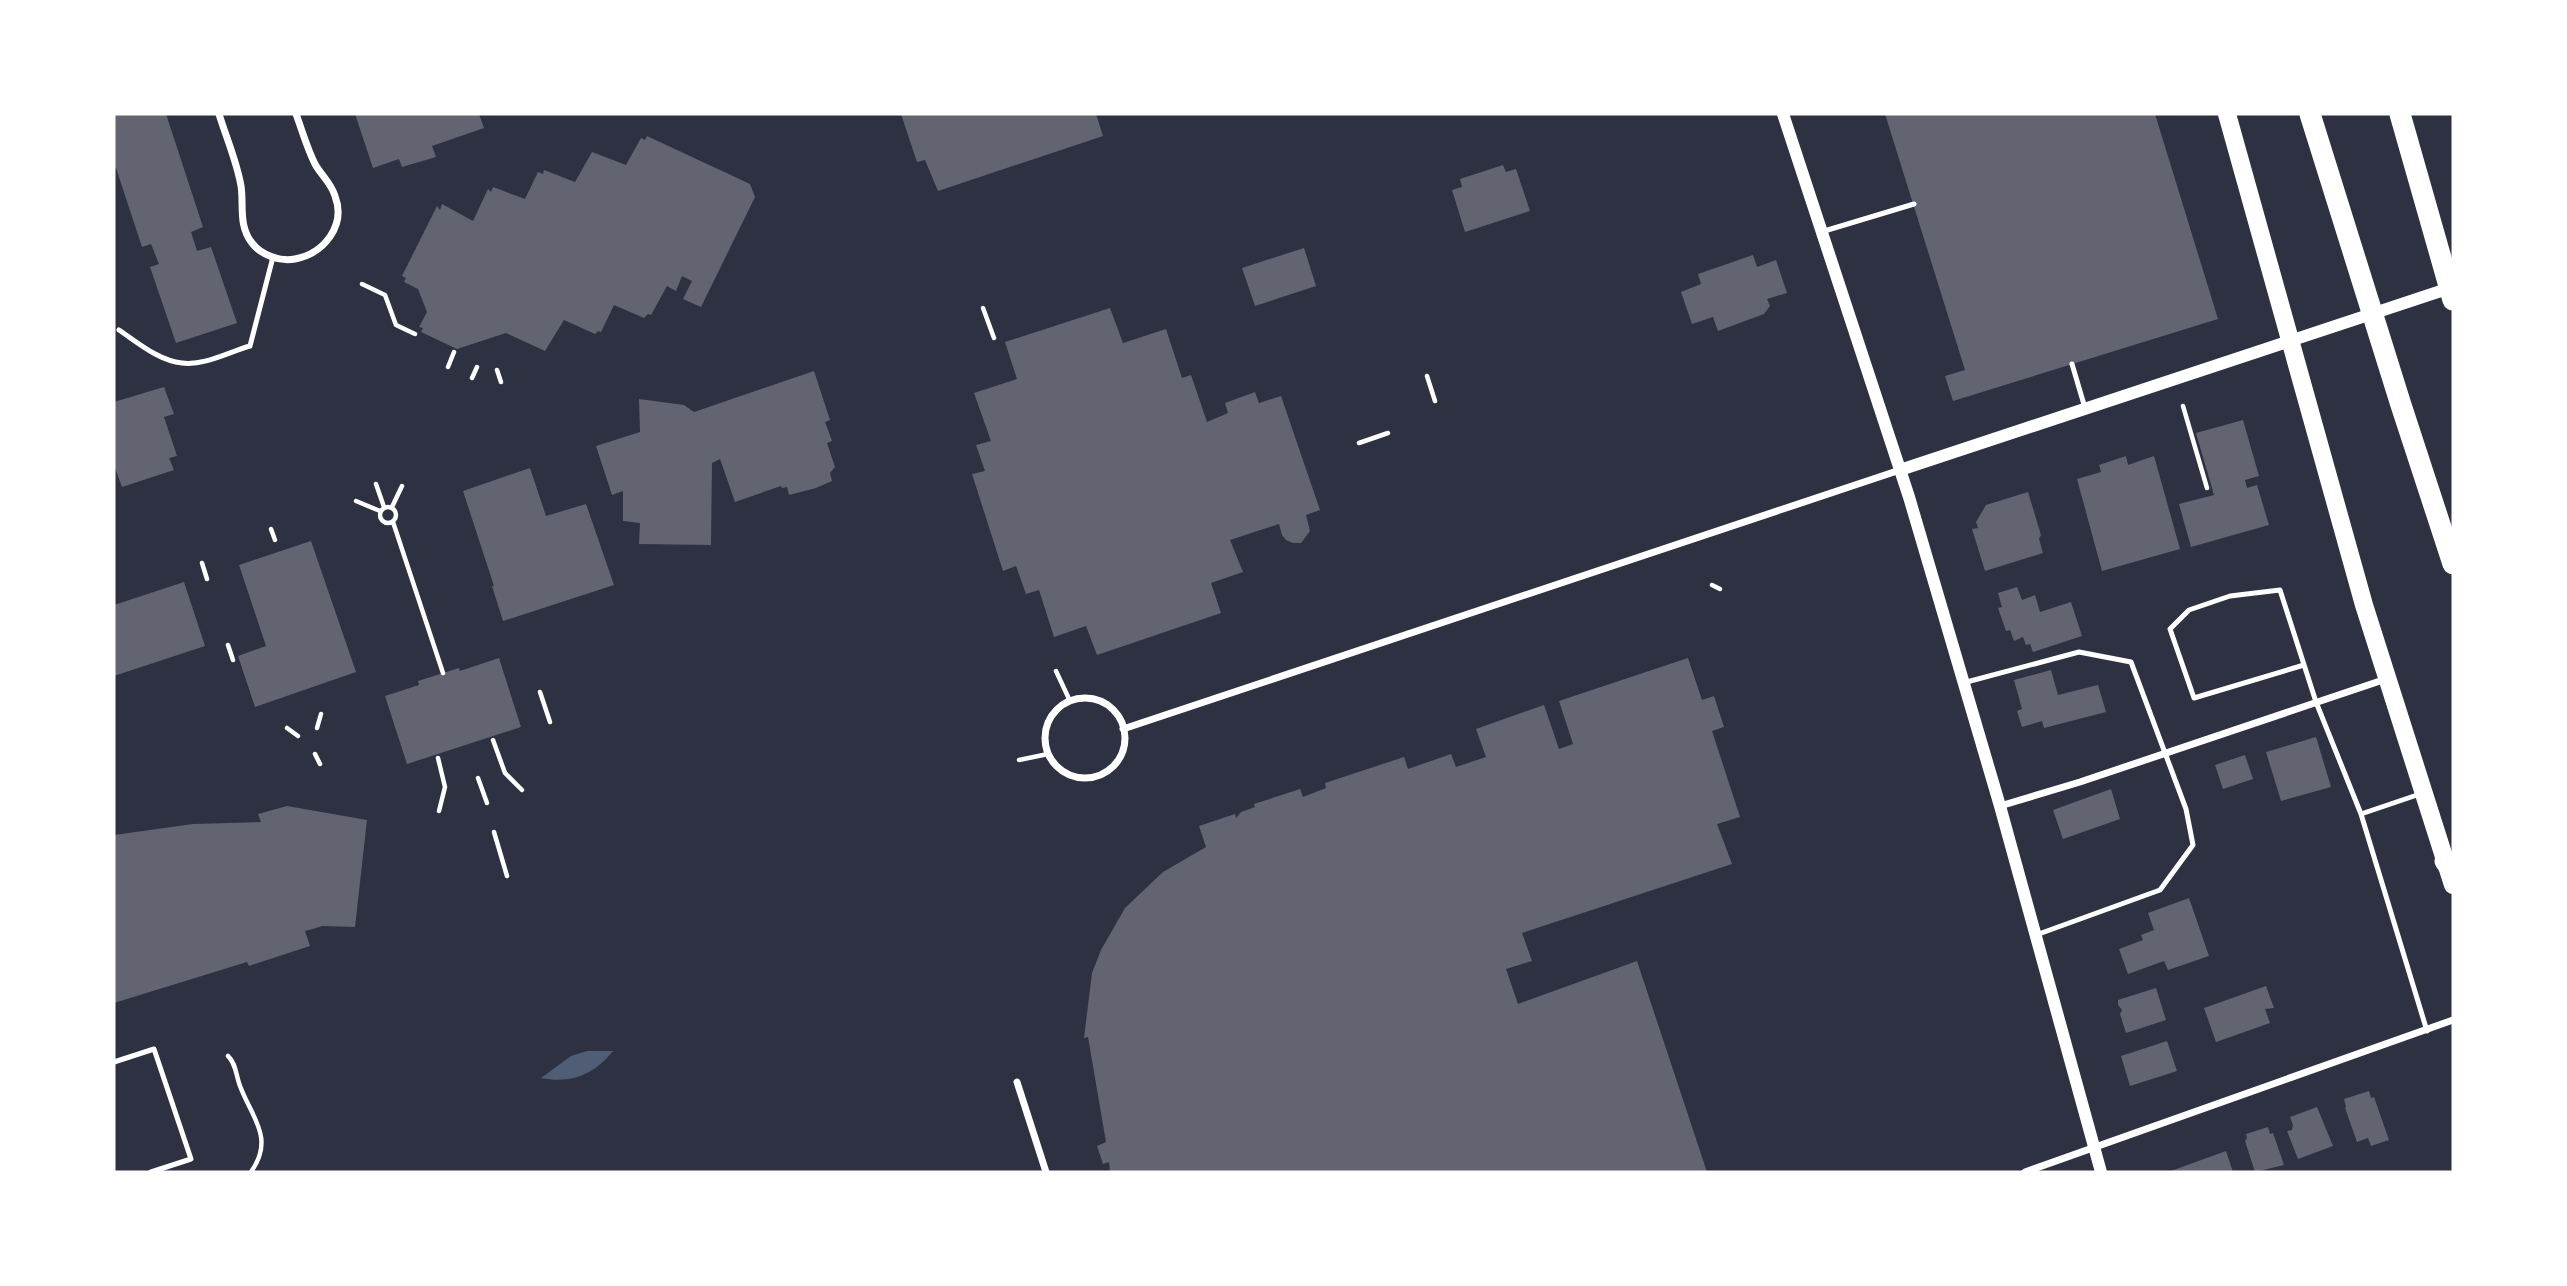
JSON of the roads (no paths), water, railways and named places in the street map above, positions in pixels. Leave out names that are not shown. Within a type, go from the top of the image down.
[{"type":"highway","points":[[2310,114],[2453,564]]},
{"type":"highway","points":[[2400,114],[2453,300]]},
{"type":"main road","points":[[2227,114],[2386,679],[2453,885]]},
{"type":"street","points":[[219,114],[242,187],[242,220],[250,242],[261,251],[284,260],[309,255],[330,239],[339,211],[335,194],[316,166],[296,114]]},
{"type":"street","points":[[1783,114],[1900,470],[2000,806],[2101,1172]]},
{"type":"street","points":[[1124,729],[2453,287]]},
{"type":"street","points":[[2000,806],[2386,679]]},
{"type":"street","points":[[1088,699],[1107,705],[1124,729],[1121,755],[1114,765],[1091,777],[1078,778],[1065,773],[1055,765],[1048,754],[1045,741],[1047,725],[1056,710],[1070,701],[1088,699]]},
{"type":"street","points":[[2025,1172],[2453,1020]]},
{"type":"street","points":[[1017,1082],[1046,1172]]},
{"type":"lane","points":[[1821,232],[1913,204]]},
{"type":"lane","points":[[119,330],[166,359],[182,363],[199,362],[250,346],[273,257]]},
{"type":"lane","points":[[2072,364],[2085,408]]},
{"type":"lane","points":[[2304,665],[2193,698],[2171,629],[2189,610],[2230,596],[2280,590],[2316,702],[2361,814],[2427,1031]]},
{"type":"lane","points":[[1963,683],[2079,652],[2131,663],[2186,809],[2193,845],[2160,890],[2036,935]]},
{"type":"lane","points":[[2361,814],[2423,792]]},
{"type":"lane","points":[[114,1062],[154,1049],[191,1159],[151,1172]]},
{"type":"water","points":[[587,1051],[613,1051],[598,1066],[581,1076],[562,1080],[541,1078],[571,1056]]}]
